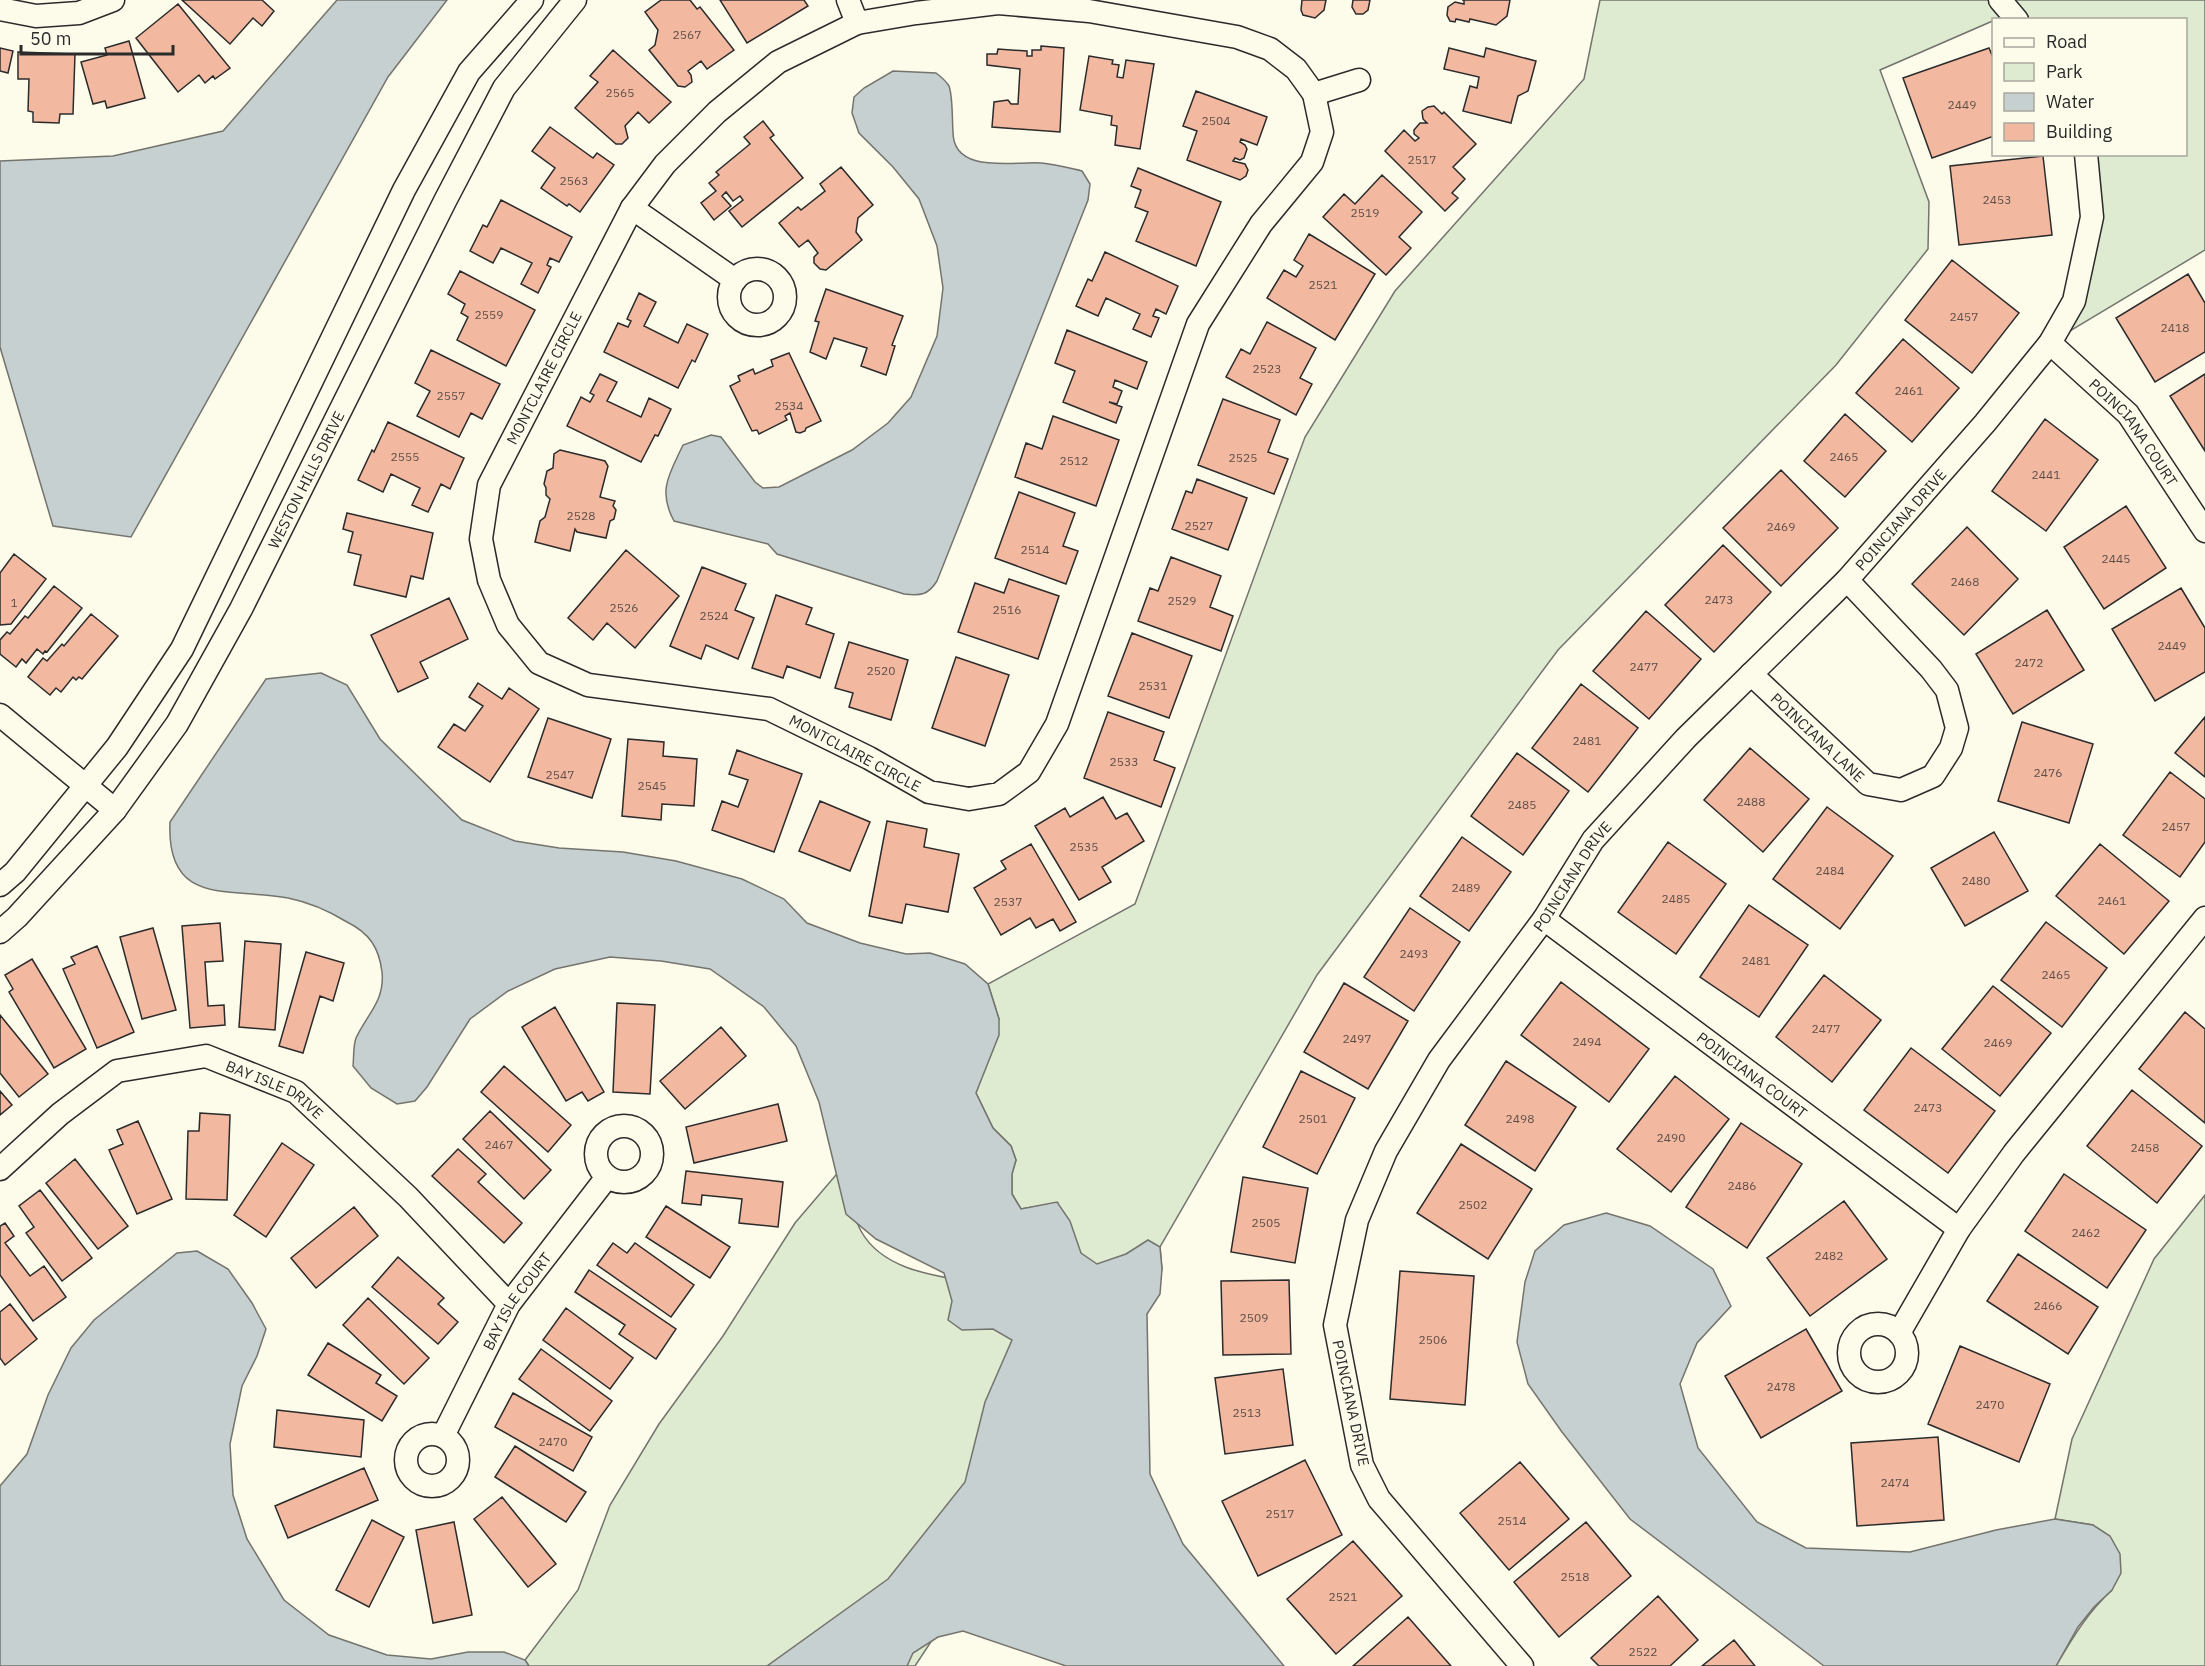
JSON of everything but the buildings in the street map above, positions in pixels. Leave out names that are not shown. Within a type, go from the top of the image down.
[{"type":"street","points":[[0,9],[36,16],[79,13],[114,0]]},
{"type":"street","points":[[0,885],[15,872],[117,747],[182,649],[404,190],[469,72],[532,0]]},
{"type":"street","name":"WESTON HILLS DRIVE","points":[[0,932],[17,917],[115,810],[177,724],[241,609],[382,325],[504,88],[575,0]]},
{"type":"street","points":[[849,0],[857,23]]},
{"type":"street","points":[[2000,0],[2015,18]]},
{"type":"street","name":"MONTCLAIRE CIRCLE","points":[[998,3],[1089,11],[1237,37],[1270,49],[1296,69],[1314,94],[1322,132],[1312,162],[1261,224],[1198,324],[1057,724],[1029,772],[999,794],[969,799],[929,792],[869,758],[769,709],[588,686],[539,663],[508,625],[489,580],[481,539],[489,485],[632,208],[665,164],[717,112],[778,62],[857,23],[998,3]]},
{"type":"street","points":[[1314,94],[1359,80]]},
{"type":"street","name":"POINCIANA DRIVE","points":[[1522,1666],[1379,1499],[1362,1465],[1335,1325],[1357,1220],[1386,1151],[1439,1060],[1544,919],[1593,840],[1686,738],[1847,580],[1985,423],[2050,343],[2074,301],[2092,218],[2086,156]]},
{"type":"street","points":[[632,208],[735,280]]},
{"type":"street","name":"POINCIANA COURT","points":[[2050,343],[2128,414],[2205,531]]},
{"type":"street","name":"POINCIANA LANE","points":[[1751,674],[1868,784],[1900,790],[1933,776],[1951,748],[1957,728],[1947,690],[1931,669],[1847,580]]},
{"type":"street","points":[[0,715],[87,784],[115,810]]},
{"type":"street","points":[[1899,1333],[1959,1229],[2014,1153],[2205,918]]},
{"type":"street","name":"POINCIANA COURT","points":[[1544,919],[1959,1229]]},
{"type":"street","name":"BAY ISLE DRIVE","points":[[0,1169],[60,1114],[117,1071],[206,1056],[296,1092],[408,1197],[509,1304]]},
{"type":"street","name":"BAY ISLE COURT","points":[[443,1436],[509,1304],[607,1178]]},
{"type":"green space","points":[[1600,0],[2205,0],[2205,250],[2050,343],[2074,301],[2086,156],[2187,156],[2187,18],[2015,18],[2011,13],[2000,18],[1992,18],[1992,21],[1880,70],[1929,202],[1928,249],[1836,365],[1558,650],[1317,975],[1160,1247],[1162,1269],[1147,1314],[915,1666],[529,1666],[525,1660],[578,1590],[610,1505],[659,1424],[723,1336],[795,1223],[841,1169],[852,1209],[861,1231],[871,1244],[883,1255],[897,1263],[945,1278],[977,1283],[1057,1203],[1021,1209],[1012,1194],[1012,1174],[1016,1160],[1011,1146],[993,1128],[976,1093],[999,1019],[988,984],[1135,904],[1305,437],[1395,291],[1584,79]]},
{"type":"green space","points":[[2205,1195],[2205,1666],[2056,1666],[2088,1616],[2112,1590],[2093,1525],[2055,1519],[2072,1439],[2154,1259]]},
{"type":"water","points":[[337,0],[447,0],[388,77],[131,537],[53,526],[0,347],[0,161],[113,156],[223,131]]},
{"type":"water","points":[[893,71],[936,73],[946,82],[951,96],[956,146],[963,155],[987,163],[1041,163],[1067,167],[1082,171],[1090,184],[1088,200],[937,581],[924,594],[915,595],[904,594],[777,554],[768,544],[674,521],[666,500],[667,482],[683,445],[711,435],[721,437],[755,482],[763,488],[779,487],[852,450],[888,423],[911,397],[937,336],[943,288],[937,246],[919,199],[893,167],[859,133],[852,113],[854,97],[864,88]]},
{"type":"water","points":[[321,673],[347,685],[380,739],[462,820],[515,841],[559,848],[623,852],[676,861],[742,879],[784,899],[807,923],[860,943],[906,954],[930,953],[965,964],[988,984],[999,1019],[999,1035],[976,1093],[993,1128],[1011,1146],[1016,1160],[1012,1174],[1012,1194],[1021,1209],[1057,1202],[1070,1221],[1081,1253],[1097,1264],[1126,1254],[1148,1240],[1160,1247],[1162,1269],[1160,1294],[1147,1314],[1150,1474],[1183,1544],[1284,1666],[1066,1666],[963,1631],[938,1637],[913,1653],[907,1666],[767,1666],[888,1579],[965,1482],[985,1402],[1012,1340],[993,1329],[962,1330],[948,1320],[952,1301],[944,1273],[876,1239],[846,1214],[819,1102],[796,1046],[764,1007],[710,969],[661,961],[610,957],[555,969],[508,991],[470,1019],[427,1087],[415,1101],[397,1104],[371,1088],[353,1066],[356,1038],[378,999],[382,982],[378,955],[367,936],[340,918],[303,902],[288,898],[206,888],[191,881],[179,869],[172,850],[170,822],[266,679]]},
{"type":"water","points":[[1606,1213],[1650,1226],[1713,1269],[1731,1306],[1697,1343],[1680,1384],[1698,1448],[1757,1522],[1806,1548],[1910,1552],[1996,1530],[2055,1519],[2093,1525],[2110,1536],[2120,1554],[2121,1573],[2112,1590],[2078,1627],[2056,1666],[1824,1666],[1630,1519],[1562,1432],[1528,1384],[1517,1342],[1525,1282],[1535,1251],[1564,1225]]},
{"type":"water","points":[[197,1251],[228,1269],[252,1303],[266,1329],[257,1356],[242,1386],[230,1444],[233,1495],[247,1539],[284,1600],[329,1635],[387,1655],[431,1659],[468,1652],[504,1652],[525,1660],[529,1666],[0,1666],[0,1486],[27,1454],[48,1395],[71,1348],[94,1320],[177,1253]]}]
